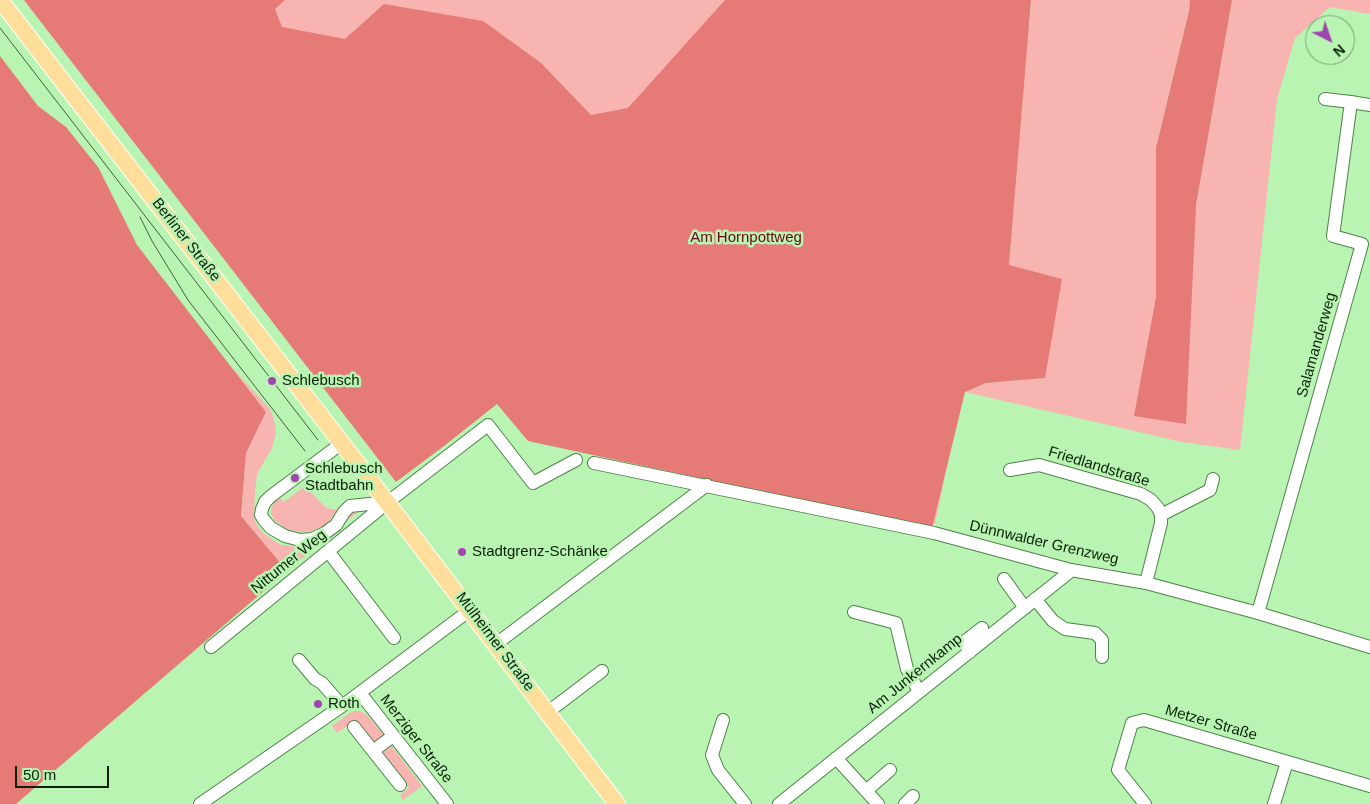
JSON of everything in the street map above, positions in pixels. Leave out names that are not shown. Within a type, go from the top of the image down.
[{"type":"main road","name":"Berliner Straße","points":[[0,0],[337,446],[372,481]]},
{"type":"main road","name":"Mülheimer Straße","points":[[372,481],[617,804]]},
{"type":"street","points":[[1325,99],[1370,105]]},
{"type":"street","name":"Salamanderweg","points":[[1258,613],[1366,246],[1333,236],[1351,102]]},
{"type":"street","points":[[337,446],[265,502],[261,515],[271,528],[284,536],[300,540],[312,539],[325,533],[336,525],[350,506],[388,502],[488,425],[533,483],[576,460]]},
{"type":"street","name":"Dünnwalder Grenzweg","points":[[594,463],[934,533],[1072,570],[1146,583],[1258,613],[1370,647]]},
{"type":"street","name":"Friedlandstraße","points":[[1010,470],[1039,465],[1141,494],[1155,504],[1161,515]]},
{"type":"street","points":[[1146,583],[1161,523],[1161,515],[1210,490],[1213,479]]},
{"type":"street","points":[[496,644],[707,486]]},
{"type":"street","name":"Nittumer Weg","points":[[211,647],[388,502]]},
{"type":"street","points":[[328,551],[394,638]]},
{"type":"street","name":"Am Junkernkamp","points":[[779,804],[1072,570]]},
{"type":"street","points":[[1004,579],[1025,608]]},
{"type":"street","points":[[1035,599],[1053,621],[1065,629],[1095,633],[1102,640],[1102,657]]},
{"type":"street","points":[[200,804],[360,694],[470,610]]},
{"type":"street","points":[[854,612],[896,623],[906,669],[919,692]]},
{"type":"street","points":[[970,652],[964,642],[982,628]]},
{"type":"street","points":[[299,660],[314,679],[322,683],[342,706]]},
{"type":"street","points":[[548,712],[602,671]]},
{"type":"street","name":"Merziger Straße","points":[[360,694],[447,804]]},
{"type":"street","points":[[723,720],[712,755],[718,770],[745,804]]},
{"type":"street","name":"Metzer Straße","points":[[1145,804],[1118,770],[1132,723],[1144,720],[1370,786]]},
{"type":"street","points":[[354,727],[400,785]]},
{"type":"street","points":[[373,751],[393,736]]},
{"type":"street","points":[[836,758],[878,804]]},
{"type":"street","points":[[1274,804],[1287,762]]},
{"type":"street","points":[[866,791],[890,770]]},
{"type":"green space","name":"Am Hornpottweg","points":[[24,0],[1029,0],[1029,31],[1031,0],[1190,0],[1156,148],[1156,297],[1135,416],[1196,205],[1232,0],[1370,0],[1370,14],[1330,7],[1321,15],[1305,15],[1305,29],[1295,38],[1277,99],[1240,450],[1182,442],[965,392],[986,383],[1045,378],[1009,265],[1023,94],[935,524],[616,453],[520,379],[396,481]]},
{"type":"green space","name":"Am Hornpottweg","points":[[24,0],[285,0],[275,9],[282,27],[345,39],[384,4],[483,21],[541,63],[591,115],[628,108],[725,0],[1031,0],[1009,265],[1062,279],[1045,378],[986,383],[965,392],[932,528],[528,441],[497,404],[396,482]]},
{"type":"green space","points":[[1190,0],[1232,0],[1196,205],[1186,424],[1134,416],[1156,297],[1156,148]]},
{"type":"green space","points":[[0,56],[38,106],[66,127],[98,167],[137,245],[266,412],[246,453],[241,516],[287,571],[16,804],[0,804]]},
{"type":"green space","points":[[232,367],[270,409],[274,419],[276,433],[272,448],[257,474],[255,492],[254,517],[256,524],[264,534],[281,545],[301,547],[313,543],[354,510],[359,511],[287,571],[241,516],[246,453],[266,412]]},
{"type":"green space","points":[[305,486],[326,508],[337,510],[322,527],[300,532],[287,529],[276,522],[271,515],[272,507],[275,501],[280,498],[284,502]]},
{"type":"green space","points":[[354,711],[360,711],[368,716],[385,737],[379,742],[373,743],[357,722],[354,721],[337,733],[332,726]]},
{"type":"green space","points":[[390,744],[422,786],[403,800],[400,795],[409,788],[381,756],[381,749]]},
{"type":"tram line","points":[[0,28],[318,440]]},
{"type":"tram line","points":[[140,217],[152,241],[188,300],[305,451]]},
{"type":"place","name":"Schlebusch","points":[[272,381]]},
{"type":"place","name":"Schlebusch Stadtbahn","points":[[295,478]]},
{"type":"place","name":"Stadtgrenz-Schänke","points":[[462,552]]},
{"type":"place","name":"Roth","points":[[318,704]]}]
